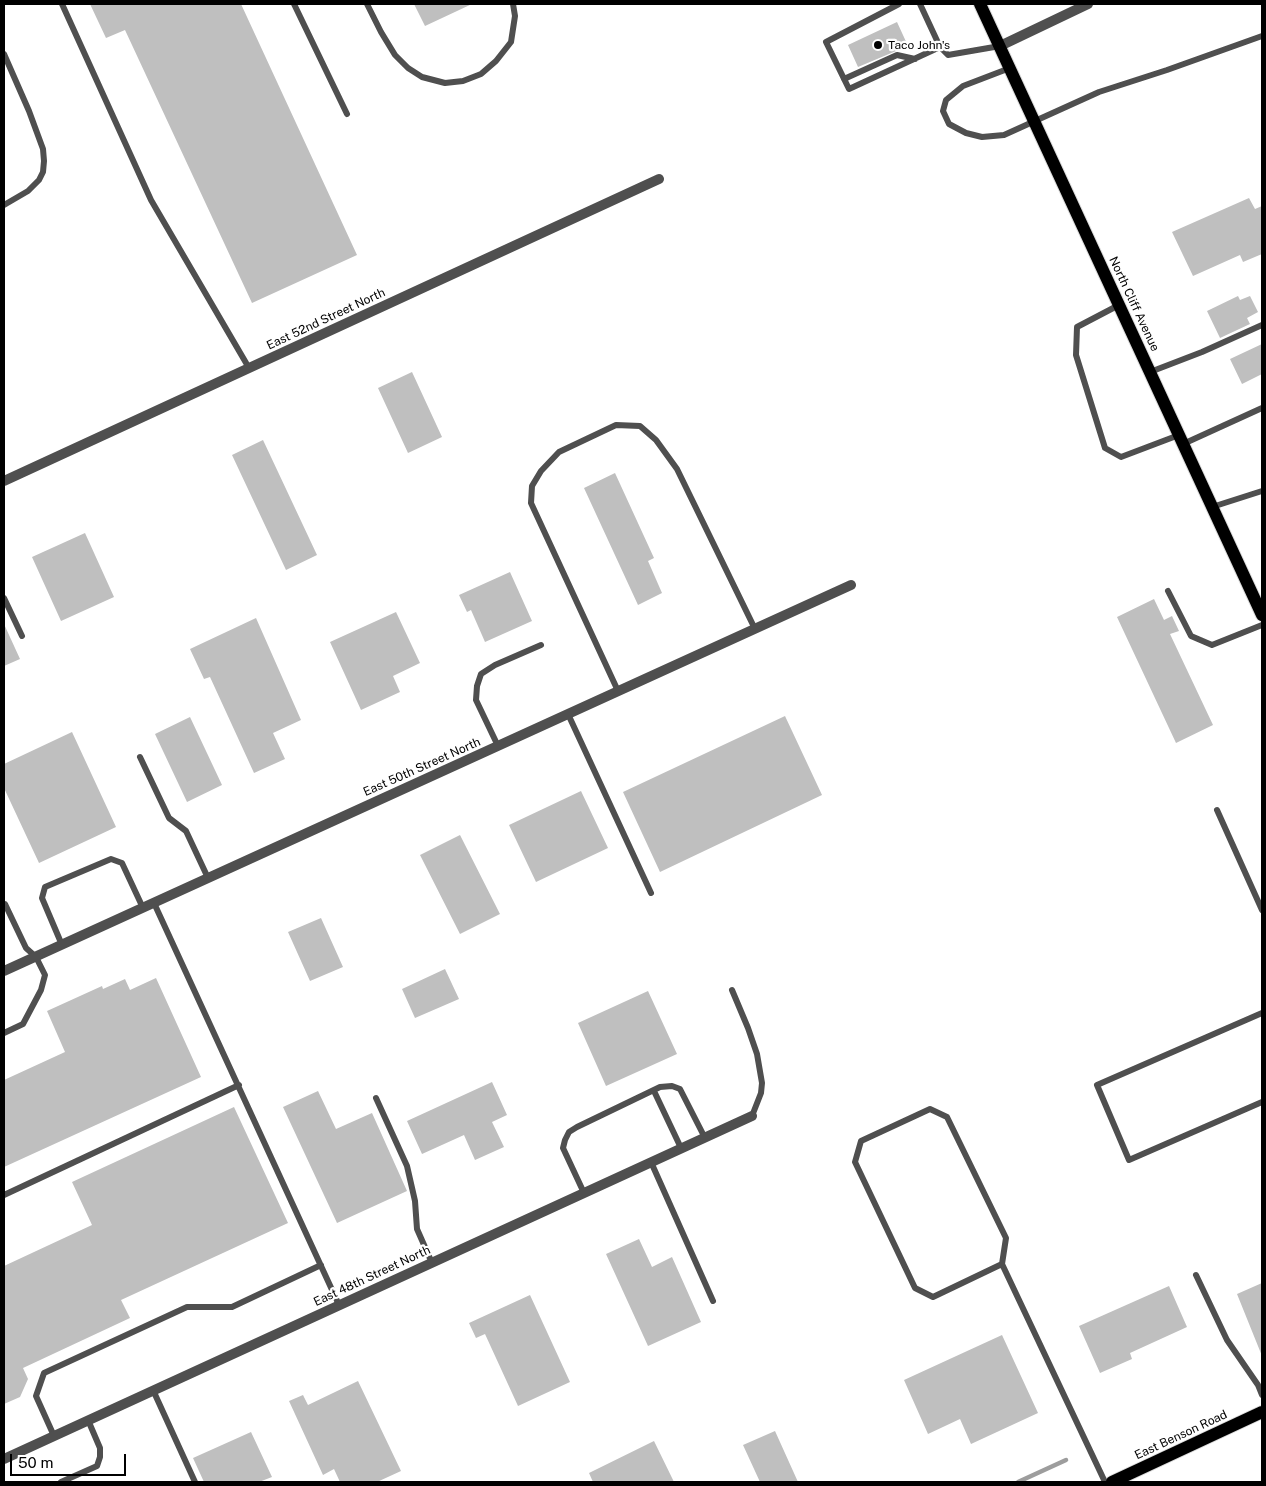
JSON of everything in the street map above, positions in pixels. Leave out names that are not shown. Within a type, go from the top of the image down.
[{"type":"main road","name":"North Cliff Avenue","points":[[980,4],[1262,615]]},
{"type":"main road","name":"East Benson Road","points":[[1112,1482],[1262,1412]]},
{"type":"street","points":[[1000,46],[1088,4]]},
{"type":"street","name":"East 52nd Street North","points":[[4,481],[659,179]]},
{"type":"street","name":"East 50th Street North","points":[[4,971],[851,585]]},
{"type":"street","name":"East 48th Street North","points":[[4,1458],[752,1116]]},
{"type":"lane","points":[[62,4],[151,200],[249,368]]},
{"type":"lane","points":[[294,4],[347,114]]},
{"type":"lane","points":[[367,4],[395,55],[408,68],[422,77],[444,83],[463,81],[480,74],[496,61],[511,42],[515,16],[513,4]]},
{"type":"lane","points":[[899,4],[826,42],[849,89],[940,47]]},
{"type":"lane","points":[[920,4],[940,47],[948,54],[1000,46]]},
{"type":"lane","points":[[1010,68],[963,86],[946,100],[943,111],[949,124],[966,133],[982,137],[1004,135],[1099,92],[1262,36]]},
{"type":"lane","points":[[4,54],[29,111],[43,149],[44,161],[43,172],[39,180],[28,191],[4,206]]},
{"type":"lane","points":[[844,79],[897,55],[916,59]]},
{"type":"lane","points":[[1119,305],[1077,328],[1076,355],[1105,448],[1121,457],[1181,439],[1262,408]]},
{"type":"lane","points":[[1150,372],[1202,352],[1262,325]]},
{"type":"lane","points":[[618,691],[531,503],[532,486],[541,471],[559,452],[616,424],[640,426],[656,440],[677,468],[755,629]]},
{"type":"lane","points":[[1212,507],[1262,491]]},
{"type":"lane","points":[[1168,591],[1191,636],[1212,645],[1262,624]]},
{"type":"lane","points":[[4,598],[22,636]]},
{"type":"lane","points":[[498,746],[476,700],[477,686],[481,674],[495,665],[541,645]]},
{"type":"lane","points":[[568,714],[651,893]]},
{"type":"lane","points":[[140,757],[168,818],[186,831],[208,878]]},
{"type":"lane","points":[[1217,810],[1262,910]]},
{"type":"lane","points":[[62,945],[42,898],[45,887],[110,859],[122,863],[142,908]]},
{"type":"lane","points":[[154,903],[340,1305]]},
{"type":"lane","points":[[4,904],[26,948],[36,956],[45,975],[41,990],[24,1024],[4,1033]]},
{"type":"lane","points":[[732,990],[757,1054],[762,1083],[761,1093],[752,1116]]},
{"type":"lane","points":[[1262,1013],[1097,1085],[1128,1160],[1262,1102]]},
{"type":"lane","points":[[4,1195],[239,1085]]},
{"type":"lane","points":[[584,1193],[564,1148],[569,1132],[660,1088],[672,1086],[680,1089],[704,1138]]},
{"type":"lane","points":[[654,1091],[681,1148]]},
{"type":"lane","points":[[376,1098],[407,1166],[415,1201],[417,1229],[432,1262]]},
{"type":"lane","points":[[1002,1264],[933,1297],[915,1288],[855,1162],[860,1140],[930,1109],[948,1117],[1006,1238],[1002,1264],[1105,1482]]},
{"type":"lane","points":[[651,1162],[714,1301]]},
{"type":"lane","points":[[54,1436],[36,1396],[44,1372],[187,1307],[232,1307],[321,1265]]},
{"type":"lane","points":[[1196,1275],[1227,1340],[1258,1385],[1262,1395]]},
{"type":"lane","points":[[153,1390],[195,1482]]},
{"type":"lane","points":[[61,1482],[97,1466],[100,1448],[88,1420]]},
{"type":"building","points":[[90,4],[241,4],[357,255],[252,303],[125,30],[106,38]]},
{"type":"building","points":[[414,4],[472,4],[425,26]]},
{"type":"building","name":"Taco John's","points":[[897,22],[908,46],[858,67],[848,45]]},
{"type":"building","points":[[1249,198],[1255,209],[1262,206],[1262,254],[1243,262],[1240,255],[1193,276],[1172,232]]},
{"type":"building","points":[[1238,296],[1240,300],[1250,296],[1258,312],[1247,318],[1250,324],[1220,338],[1207,311]]},
{"type":"building","points":[[1262,344],[1262,374],[1242,384],[1230,359]]},
{"type":"building","points":[[412,372],[442,437],[408,453],[378,388]]},
{"type":"building","points":[[263,440],[317,555],[286,570],[232,455]]},
{"type":"building","points":[[615,473],[654,558],[648,561],[662,593],[638,605],[584,488]]},
{"type":"building","points":[[85,533],[114,597],[61,621],[32,557]]},
{"type":"building","points":[[510,572],[532,621],[485,642],[471,610],[467,612],[459,595]]},
{"type":"building","points":[[1154,599],[1164,620],[1172,616],[1179,631],[1170,634],[1213,725],[1176,743],[1117,617]]},
{"type":"building","points":[[396,612],[420,663],[393,676],[400,692],[361,710],[330,642]]},
{"type":"building","points":[[256,618],[301,720],[273,733],[285,759],[254,773],[210,677],[204,679],[190,649]]},
{"type":"building","points":[[4,624],[20,659],[4,666]]},
{"type":"building","points":[[785,716],[822,795],[660,872],[623,792]]},
{"type":"building","points":[[190,717],[222,785],[187,802],[155,734]]},
{"type":"building","points":[[72,732],[116,827],[39,863],[4,788],[4,764]]},
{"type":"building","points":[[581,791],[608,848],[536,882],[509,825]]},
{"type":"building","points":[[460,835],[500,914],[460,934],[420,855]]},
{"type":"building","points":[[321,918],[343,967],[310,981],[288,932]]},
{"type":"building","points":[[445,969],[459,999],[415,1018],[402,989]]},
{"type":"building","points":[[156,978],[201,1077],[4,1167],[4,1080],[65,1052],[47,1011],[102,986],[103,989],[125,979],[130,990]]},
{"type":"building","points":[[648,991],[677,1054],[606,1086],[578,1023]]},
{"type":"building","points":[[492,1082],[507,1115],[492,1122],[504,1147],[475,1160],[464,1135],[422,1154],[407,1121]]},
{"type":"building","points":[[318,1091],[336,1129],[372,1113],[407,1191],[337,1223],[283,1107]]},
{"type":"building","points":[[234,1107],[288,1223],[121,1300],[130,1318],[23,1368],[28,1379],[20,1397],[4,1404],[4,1266],[92,1225],[72,1182]]},
{"type":"building","points":[[639,1239],[652,1267],[672,1257],[701,1322],[648,1346],[606,1254]]},
{"type":"building","points":[[1262,1283],[1262,1356],[1237,1294]]},
{"type":"building","points":[[1169,1286],[1187,1327],[1130,1353],[1132,1359],[1100,1373],[1079,1326]]},
{"type":"building","points":[[530,1295],[570,1382],[518,1406],[485,1334],[476,1338],[469,1323]]},
{"type":"building","points":[[1002,1335],[1038,1413],[971,1444],[960,1419],[928,1434],[904,1380]]},
{"type":"building","points":[[358,1381],[401,1471],[377,1482],[340,1482],[334,1469],[323,1475],[289,1401],[303,1395],[308,1405]]},
{"type":"building","points":[[775,1431],[798,1482],[760,1482],[743,1445]]},
{"type":"building","points":[[251,1432],[272,1477],[259,1482],[204,1482],[193,1458]]},
{"type":"building","points":[[654,1441],[674,1482],[593,1482],[589,1473]]},
{"type":"waterway","points":[[1018,1482],[1066,1460]]},
{"type":"place","name":"Taco John's","points":[[878,45]]}]
